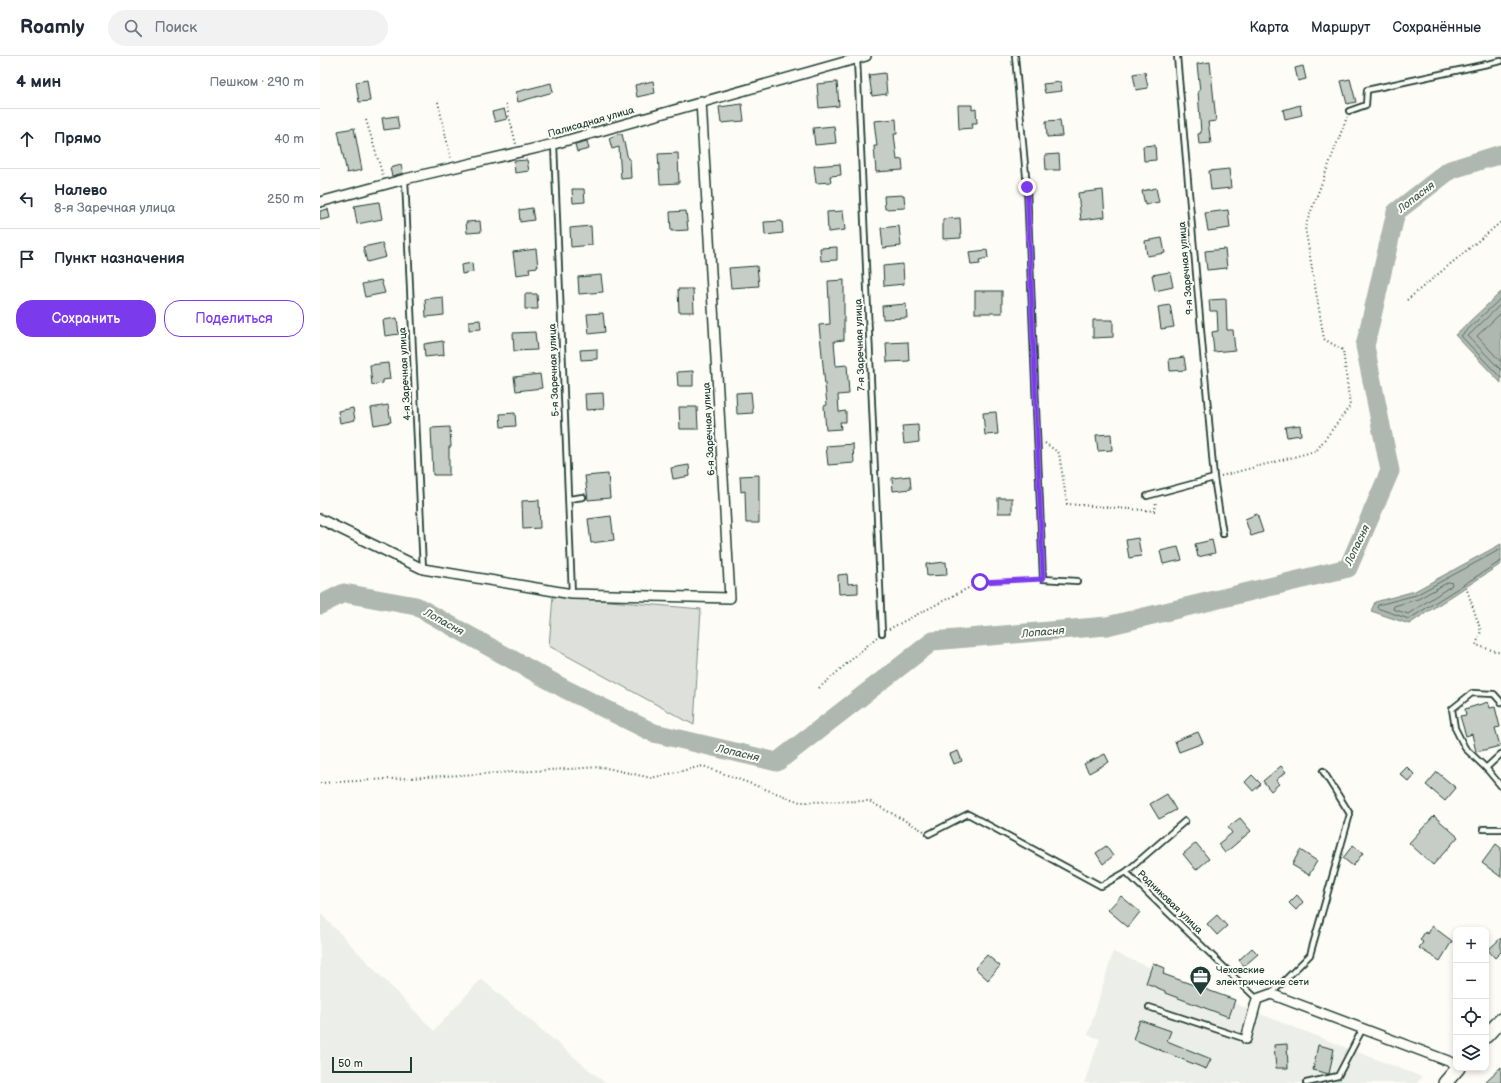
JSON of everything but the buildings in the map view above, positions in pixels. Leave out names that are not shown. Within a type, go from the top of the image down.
[{"type":"street","name":"Палисадная улица","points":[[320,202],[405,179],[554,144],[701,101],[862,57]]},
{"type":"street","name":"6-я Заречная улица","points":[[572,594],[730,598],[701,101]]},
{"type":"street","points":[[320,519],[423,569],[572,594]]},
{"type":"street","points":[[1246,1039],[1257,999],[1271,994],[1453,1063]]},
{"type":"street","points":[[1487,1035],[1501,1020]]},
{"type":"street","points":[[1448,1082],[1456,1071]]},
{"type":"lane","points":[[1014,56],[1027,187],[1043,579],[1077,581]]},
{"type":"lane","name":"9-я Заречная улица","points":[[1177,56],[1214,478],[1223,534]]},
{"type":"lane","name":"7-я Заречная улица","points":[[862,57],[882,633]]},
{"type":"lane","points":[[1349,111],[1366,105],[1367,90],[1501,61]]},
{"type":"lane","name":"5-я Заречная улица","points":[[554,144],[572,594]]},
{"type":"lane","name":"4-я Заречная улица","points":[[405,179],[423,569]]},
{"type":"lane","points":[[1147,496],[1214,478]]},
{"type":"lane","points":[[569,499],[583,497]]},
{"type":"lane","points":[[1501,702],[1494,694],[1472,693],[1452,709],[1455,728],[1464,748],[1486,768],[1501,786]]},
{"type":"lane","points":[[1486,768],[1501,754]]},
{"type":"lane","points":[[1271,994],[1310,956],[1350,814],[1323,770]]},
{"type":"lane","points":[[929,834],[968,814],[1101,886],[1126,872]]},
{"type":"lane","name":"Родниковая улица","points":[[1185,821],[1126,872],[1257,999]]},
{"type":"lane","points":[[1483,829],[1501,829]]},
{"type":"lane","points":[[1149,1007],[1246,1039]]},
{"type":"lane","points":[[1306,1083],[1338,1076],[1363,1028]]},
{"type":"path","points":[[438,102],[452,168]]},
{"type":"path","points":[[506,104],[518,152]]},
{"type":"path","points":[[1214,478],[1316,451],[1350,406],[1343,350],[1324,339],[1305,227],[1349,111]]},
{"type":"path","points":[[366,120],[385,184]]},
{"type":"path","points":[[1407,300],[1501,222]]},
{"type":"path","points":[[1036,435],[1059,453],[1067,504],[1155,511],[1157,493]]},
{"type":"path","points":[[819,688],[882,633],[980,582],[1043,579]]},
{"type":"path","points":[[1466,587],[1481,631],[1476,645],[1501,653]]},
{"type":"path","points":[[320,783],[602,767],[651,778],[703,766],[800,802],[869,801],[929,834]]},
{"type":"shaded area","points":[[553,596],[701,609],[694,725],[549,646]]},
{"type":"shaded area","points":[[320,913],[434,1031],[481,979],[605,1083],[320,1083]]},
{"type":"shaded area","points":[[1113,952],[1255,1012],[1422,1077],[1417,1083],[1084,1083],[1100,1039],[1088,1035]]},
{"type":"water","points":[[1501,292],[1501,383],[1455,335]]},
{"type":"water","points":[[1501,544],[1501,564],[1409,624],[1371,611],[1375,602],[1415,591]]},
{"type":"waterway","name":"Лопасня","points":[[320,605],[344,593],[416,606],[565,689],[654,733],[777,762],[933,641],[1107,626],[1348,568],[1390,471],[1365,346],[1396,212],[1450,170],[1501,154]]},
{"type":"place","name":"Чеховские электрические сети","points":[[1200,996]]},
{"type":"route","points":[[980,582],[1043,579],[1027,187]]}]
